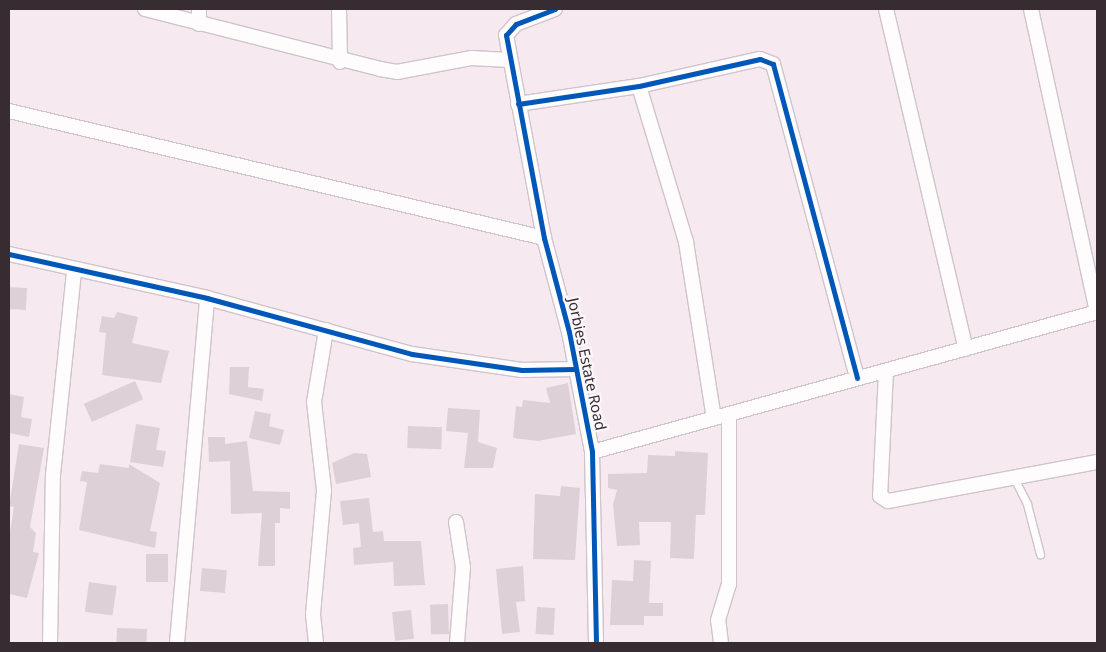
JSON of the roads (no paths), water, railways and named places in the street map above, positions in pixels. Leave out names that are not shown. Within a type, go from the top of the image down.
[{"type":"street","points":[[145,9],[198,24],[243,32],[340,62],[397,72],[472,58],[509,60]]},
{"type":"street","points":[[198,24],[199,9]]},
{"type":"street","points":[[339,9],[340,62]]},
{"type":"street","name":"Jorbies Estate Road","points":[[555,9],[516,24],[506,36],[544,238],[575,369],[592,452],[596,643]]},
{"type":"street","points":[[886,9],[966,349]]},
{"type":"street","points":[[592,452],[1097,312],[1031,9]]},
{"type":"street","points":[[518,104],[639,86],[760,59],[773,64],[857,378]]},
{"type":"street","points":[[639,86],[686,242],[714,418]]},
{"type":"street","points":[[9,111],[544,238]]},
{"type":"street","points":[[9,254],[74,272],[207,298],[439,360],[522,370],[575,369]]},
{"type":"street","points":[[50,643],[53,475],[74,272]]},
{"type":"street","points":[[177,643],[207,298]]},
{"type":"street","points":[[316,643],[313,614],[324,490],[314,402],[326,330]]},
{"type":"street","points":[[886,371],[880,496],[902,502],[1097,462]]},
{"type":"street","points":[[721,643],[718,620],[729,584],[729,414]]},
{"type":"street","points":[[456,522],[463,568],[457,643]]},
{"type":"lane","points":[[1014,478],[1027,504],[1040,554]]}]
